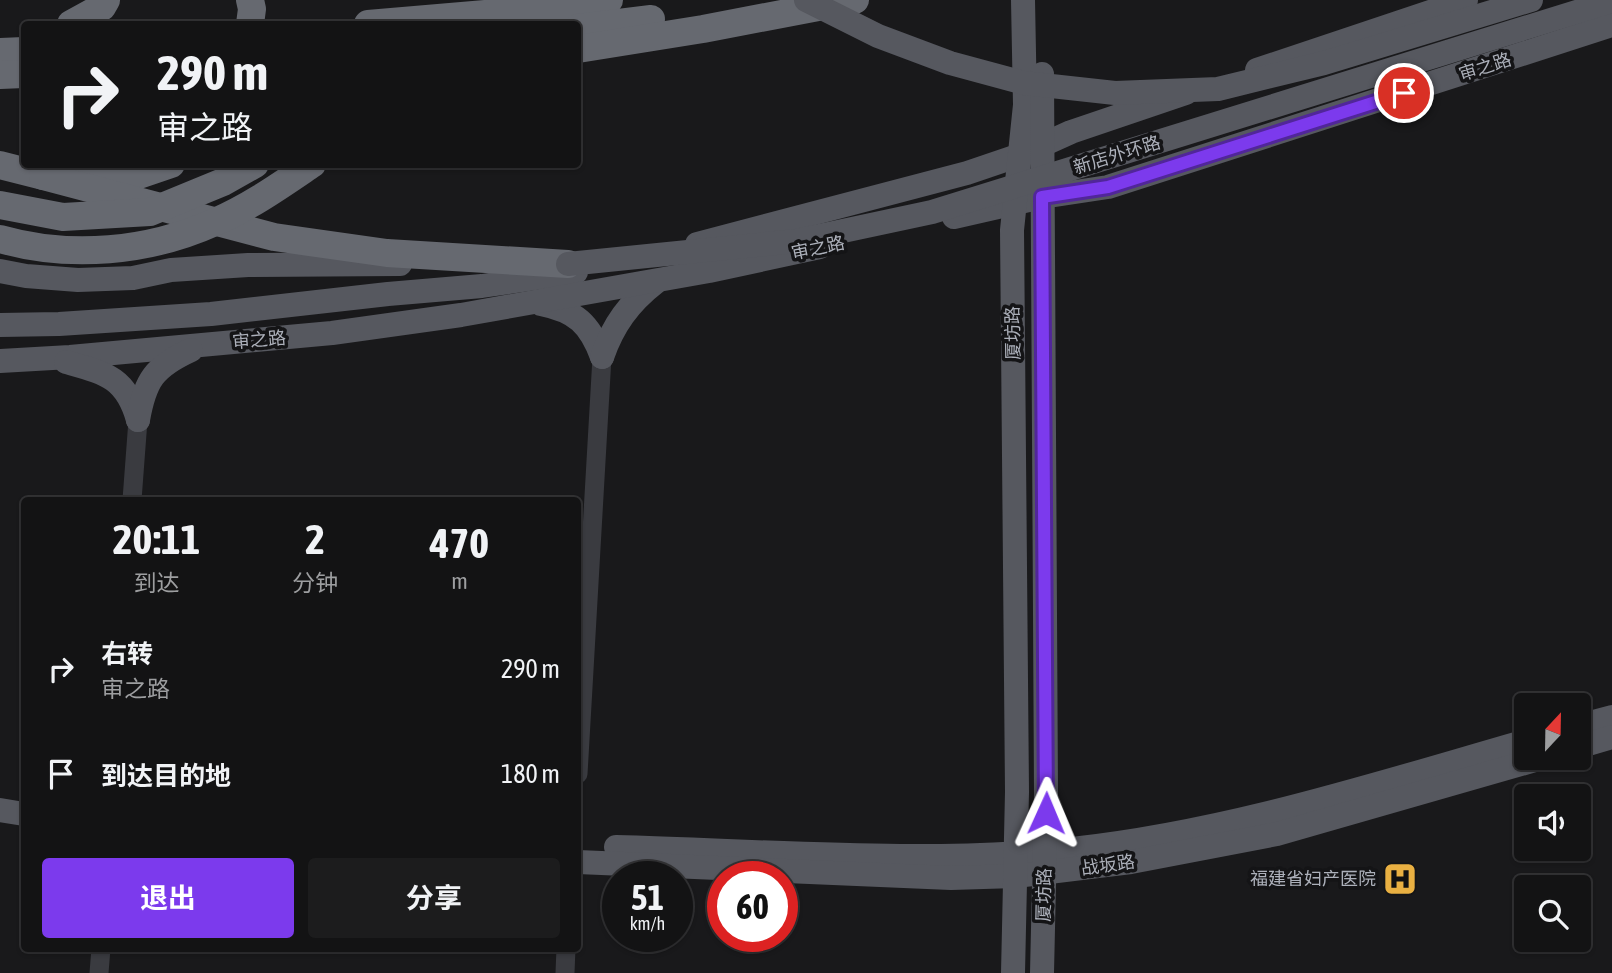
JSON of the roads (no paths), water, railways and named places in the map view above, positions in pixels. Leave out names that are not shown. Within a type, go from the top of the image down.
[{"type":"highway","points":[[76,21],[102,7],[106,0]]},
{"type":"highway","points":[[250,0],[250,21]]},
{"type":"highway","points":[[403,21],[544,9],[609,0]]},
{"type":"highway","points":[[581,28],[784,0]]},
{"type":"highway","points":[[581,62],[815,3],[855,0]]},
{"type":"highway","points":[[581,49],[703,30]]},
{"type":"highway","points":[[0,39],[21,39]]},
{"type":"highway","points":[[0,52],[21,51]]},
{"type":"highway","points":[[0,75],[21,74]]},
{"type":"highway","points":[[0,164],[274,237],[387,253],[568,264]]},
{"type":"highway","points":[[43,176],[124,180],[159,168]]},
{"type":"highway","points":[[0,205],[63,217],[150,212],[247,168]]},
{"type":"highway","points":[[0,239],[54,249],[96,251],[162,241],[215,223],[263,197],[306,168]]},
{"type":"main road","points":[[1023,0],[1026,105],[1031,150]]},
{"type":"main road","points":[[1031,150],[1040,0]]},
{"type":"main road","name":"审之路","points":[[0,325],[59,324],[296,306],[388,293],[482,286],[631,261],[967,173],[1071,132],[1466,0]]},
{"type":"main road","points":[[815,3],[878,36],[950,63],[1024,83],[1115,93],[1217,89],[1324,63],[1531,0]]},
{"type":"main road","name":"新店外环路","points":[[0,271],[78,280],[133,278],[171,270],[248,265],[568,264],[796,241],[932,212],[1612,1]]},
{"type":"main road","name":"审之路","points":[[0,361],[332,333],[536,303],[925,225],[1016,202],[1108,187],[1612,25]]},
{"type":"main road","name":"厦坊路","points":[[1031,150],[1042,197],[1045,862],[1042,973]]},
{"type":"main road","name":"厦坊路","points":[[1013,973],[1016,865],[1012,244],[1016,202],[1031,150]]},
{"type":"main road","points":[[603,357],[609,336],[620,318],[632,302],[659,280]]},
{"type":"main road","points":[[536,303],[557,307],[575,315],[592,335],[603,357]]},
{"type":"main road","points":[[138,420],[144,390],[155,372],[176,357],[201,345]]},
{"type":"main road","points":[[51,358],[89,369],[119,384],[127,392],[138,420]]},
{"type":"main road","points":[[1591,723],[1612,717]]},
{"type":"main road","points":[[1591,743],[1612,737]]},
{"type":"main road","name":"战坂路","points":[[1045,862],[1251,818],[1514,744]]},
{"type":"main road","name":"战坂路","points":[[581,862],[951,878],[1045,862],[1131,862],[1277,834],[1514,766]]},
{"type":"main road","points":[[0,810],[21,814]]},
{"type":"main road","points":[[0,826],[21,830]]},
{"type":"main road","name":"战坂路","points":[[581,846],[953,857],[1016,865]]},
{"type":"street","points":[[581,724],[603,357]]},
{"type":"street","points":[[132,497],[138,420]]},
{"type":"street","points":[[99,973],[101,952]]},
{"type":"street","points":[[565,973],[566,952]]},
{"type":"place","name":"福建省妇产医院","points":[[1400,879]]}]
